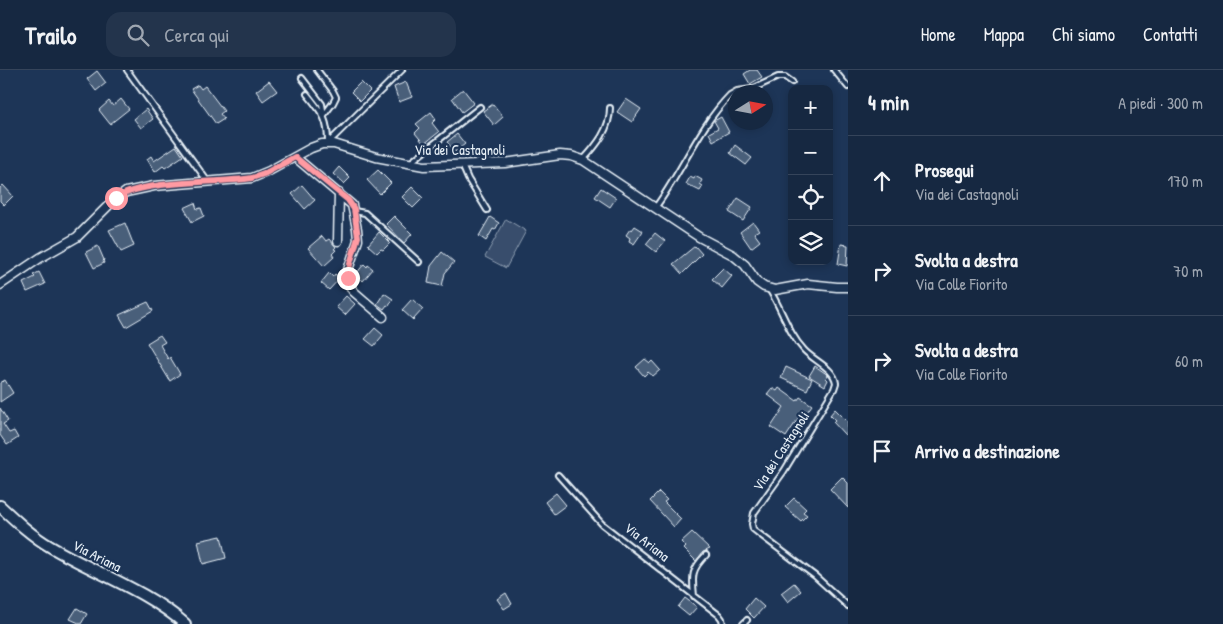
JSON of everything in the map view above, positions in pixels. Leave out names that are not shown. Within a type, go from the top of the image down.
[{"type":"main road","name":"Via Ariana","points":[[0,506],[24,528],[48,546],[159,605],[186,624]]},
{"type":"street","points":[[0,285],[77,236],[114,200],[126,192],[149,187],[256,177],[314,146],[328,143]]},
{"type":"street","name":"Via dei Castagnoli","points":[[328,143],[376,157],[424,166],[505,163],[560,155],[571,156],[583,160],[699,237],[733,256],[745,265],[760,284],[769,289]]},
{"type":"street","points":[[295,157],[351,203],[358,240],[348,270],[348,282],[353,291],[383,316]]},
{"type":"street","points":[[338,242],[339,193]]},
{"type":"street","points":[[769,289],[808,284],[848,287]]},
{"type":"lane","points":[[127,70],[208,182]]},
{"type":"lane","points":[[317,70],[336,97],[324,115]]},
{"type":"lane","points":[[328,143],[402,70]]},
{"type":"lane","points":[[834,70],[848,87]]},
{"type":"lane","points":[[655,208],[669,189],[698,136],[730,95],[737,91],[752,90],[778,77],[785,77],[792,82]]},
{"type":"lane","points":[[302,78],[322,104],[328,130],[328,143]]},
{"type":"lane","points":[[307,94],[324,115]]},
{"type":"lane","points":[[409,164],[480,107]]},
{"type":"lane","points":[[583,160],[594,148],[608,125],[610,108]]},
{"type":"lane","points":[[462,165],[468,179],[487,210]]},
{"type":"lane","points":[[354,211],[367,215],[419,262]]},
{"type":"lane","name":"Via dei Castagnoli","points":[[769,289],[798,343],[807,353],[832,373],[836,383],[789,462],[754,513],[752,524],[758,533],[809,571],[848,606]]},
{"type":"lane","name":"Via Ariana","points":[[558,476],[597,519],[720,617],[723,624]]},
{"type":"lane","points":[[694,596],[692,580],[694,570],[706,556]]},
{"type":"lane","points":[[743,624],[747,620]]},
{"type":"shaded area","points":[[506,219],[526,231],[506,268],[485,257]]},
{"type":"building","points":[[750,70],[757,70],[762,77],[750,84],[744,74]]},
{"type":"building","points":[[97,71],[106,83],[96,91],[87,79]]},
{"type":"building","points":[[269,81],[277,91],[263,101],[256,91]]},
{"type":"building","points":[[361,82],[370,91],[360,101],[351,92]]},
{"type":"building","points":[[406,82],[412,97],[399,102],[394,87]]},
{"type":"building","points":[[198,85],[201,89],[205,86],[224,111],[220,114],[224,119],[216,124],[191,89]]},
{"type":"building","points":[[463,89],[474,103],[462,112],[452,98]]},
{"type":"building","points":[[121,99],[129,109],[110,124],[99,110],[109,101],[113,106]]},
{"type":"building","points":[[626,99],[641,109],[632,122],[617,112]]},
{"type":"building","points":[[493,104],[503,117],[494,125],[483,111]]},
{"type":"building","points":[[146,109],[153,119],[141,128],[134,119]]},
{"type":"building","points":[[431,112],[436,119],[432,123],[439,132],[424,144],[415,133],[420,128],[416,124]]},
{"type":"building","points":[[721,117],[729,132],[713,141],[709,133],[718,128],[714,121]]},
{"type":"building","points":[[457,134],[465,144],[455,152],[447,142]]},
{"type":"building","points":[[735,145],[752,158],[746,165],[730,153]]},
{"type":"building","points":[[176,146],[183,156],[155,172],[147,159],[151,156],[154,161]]},
{"type":"building","points":[[339,167],[350,178],[344,184],[333,174]]},
{"type":"building","points":[[378,170],[391,183],[380,194],[367,180]]},
{"type":"building","points":[[695,176],[702,180],[700,184],[703,186],[700,191],[686,184],[690,177],[694,179]]},
{"type":"building","points":[[3,185],[13,196],[4,205],[0,201],[0,188]]},
{"type":"building","points":[[302,185],[315,200],[305,209],[292,194]]},
{"type":"building","points":[[412,187],[423,198],[413,208],[402,197]]},
{"type":"building","points":[[601,188],[616,198],[610,207],[595,197]]},
{"type":"building","points":[[738,198],[752,207],[743,221],[729,212]]},
{"type":"building","points":[[195,203],[197,209],[201,208],[204,216],[192,222],[184,208]]},
{"type":"building","points":[[394,216],[412,234],[404,243],[386,224]]},
{"type":"building","points":[[490,217],[499,223],[486,241],[479,236]]},
{"type":"building","points":[[753,222],[759,230],[754,233],[760,241],[751,248],[740,232]]},
{"type":"building","points":[[125,223],[134,246],[121,252],[109,230]]},
{"type":"building","points":[[635,226],[643,231],[634,244],[629,241],[630,238],[626,235]]},
{"type":"building","points":[[379,232],[390,243],[377,253],[368,245]]},
{"type":"building","points":[[655,233],[665,241],[656,252],[646,244]]},
{"type":"building","points":[[322,236],[326,241],[329,239],[336,247],[332,254],[334,257],[324,266],[308,248]]},
{"type":"building","points":[[841,244],[848,245],[847,266],[838,264]]},
{"type":"building","points":[[98,246],[104,263],[94,268],[86,252]]},
{"type":"building","points":[[695,246],[702,254],[682,274],[673,264]]},
{"type":"building","points":[[442,252],[454,262],[445,273],[442,286],[428,283],[431,266]]},
{"type":"building","points":[[364,264],[373,269],[363,281],[356,274]]},
{"type":"building","points":[[723,268],[732,276],[722,288],[712,279]]},
{"type":"building","points":[[39,272],[45,284],[27,292],[23,283],[35,277],[33,275]]},
{"type":"building","points":[[329,273],[333,277],[335,274],[340,278],[329,290],[321,283]]},
{"type":"building","points":[[384,293],[393,299],[389,306],[387,305],[384,309],[377,304]]},
{"type":"building","points":[[346,296],[355,304],[345,315],[336,307]]},
{"type":"building","points":[[412,299],[423,309],[413,320],[402,310]]},
{"type":"building","points":[[148,302],[153,311],[126,327],[119,315]]},
{"type":"building","points":[[375,328],[383,335],[374,346],[365,339]]},
{"type":"building","points":[[160,335],[165,342],[160,345],[180,374],[170,381],[147,343]]},
{"type":"building","points":[[645,359],[650,363],[652,361],[660,370],[653,376],[648,372],[644,376],[636,367]]},
{"type":"building","points":[[815,366],[828,375],[825,386],[809,376]]},
{"type":"building","points":[[786,367],[812,379],[807,390],[781,378]]},
{"type":"building","points":[[5,380],[13,393],[0,402],[0,383]]},
{"type":"building","points":[[772,388],[777,391],[779,388],[797,401],[800,397],[812,405],[802,419],[799,417],[786,437],[771,427],[784,407],[767,394]]},
{"type":"building","points":[[0,408],[8,421],[3,424],[9,433],[14,431],[18,438],[7,445],[0,435]]},
{"type":"building","points":[[835,409],[848,422],[848,432],[845,435],[833,422],[835,420],[830,415]]},
{"type":"building","points":[[842,477],[848,483],[848,508],[830,489]]},
{"type":"building","points":[[659,492],[667,500],[664,502],[681,519],[674,527],[650,501]]},
{"type":"building","points":[[556,493],[566,505],[554,514],[545,502]]},
{"type":"building","points":[[794,498],[806,509],[803,512],[807,515],[801,521],[785,507]]},
{"type":"building","points":[[692,532],[710,549],[703,552],[696,561],[684,549],[686,547],[681,542]]},
{"type":"building","points":[[221,536],[226,558],[203,564],[198,541]]},
{"type":"building","points":[[794,583],[801,591],[788,602],[781,593]]},
{"type":"building","points":[[506,593],[512,604],[504,609],[497,599]]},
{"type":"building","points":[[685,598],[697,607],[689,616],[678,607]]},
{"type":"building","points":[[754,598],[764,607],[754,618],[745,609]]},
{"type":"building","points":[[77,608],[87,614],[81,624],[70,619]]},
{"type":"route","points":[[116,198],[130,191],[149,187],[252,178],[264,174],[295,157],[348,200],[353,207],[358,240],[348,270],[348,278]]}]
